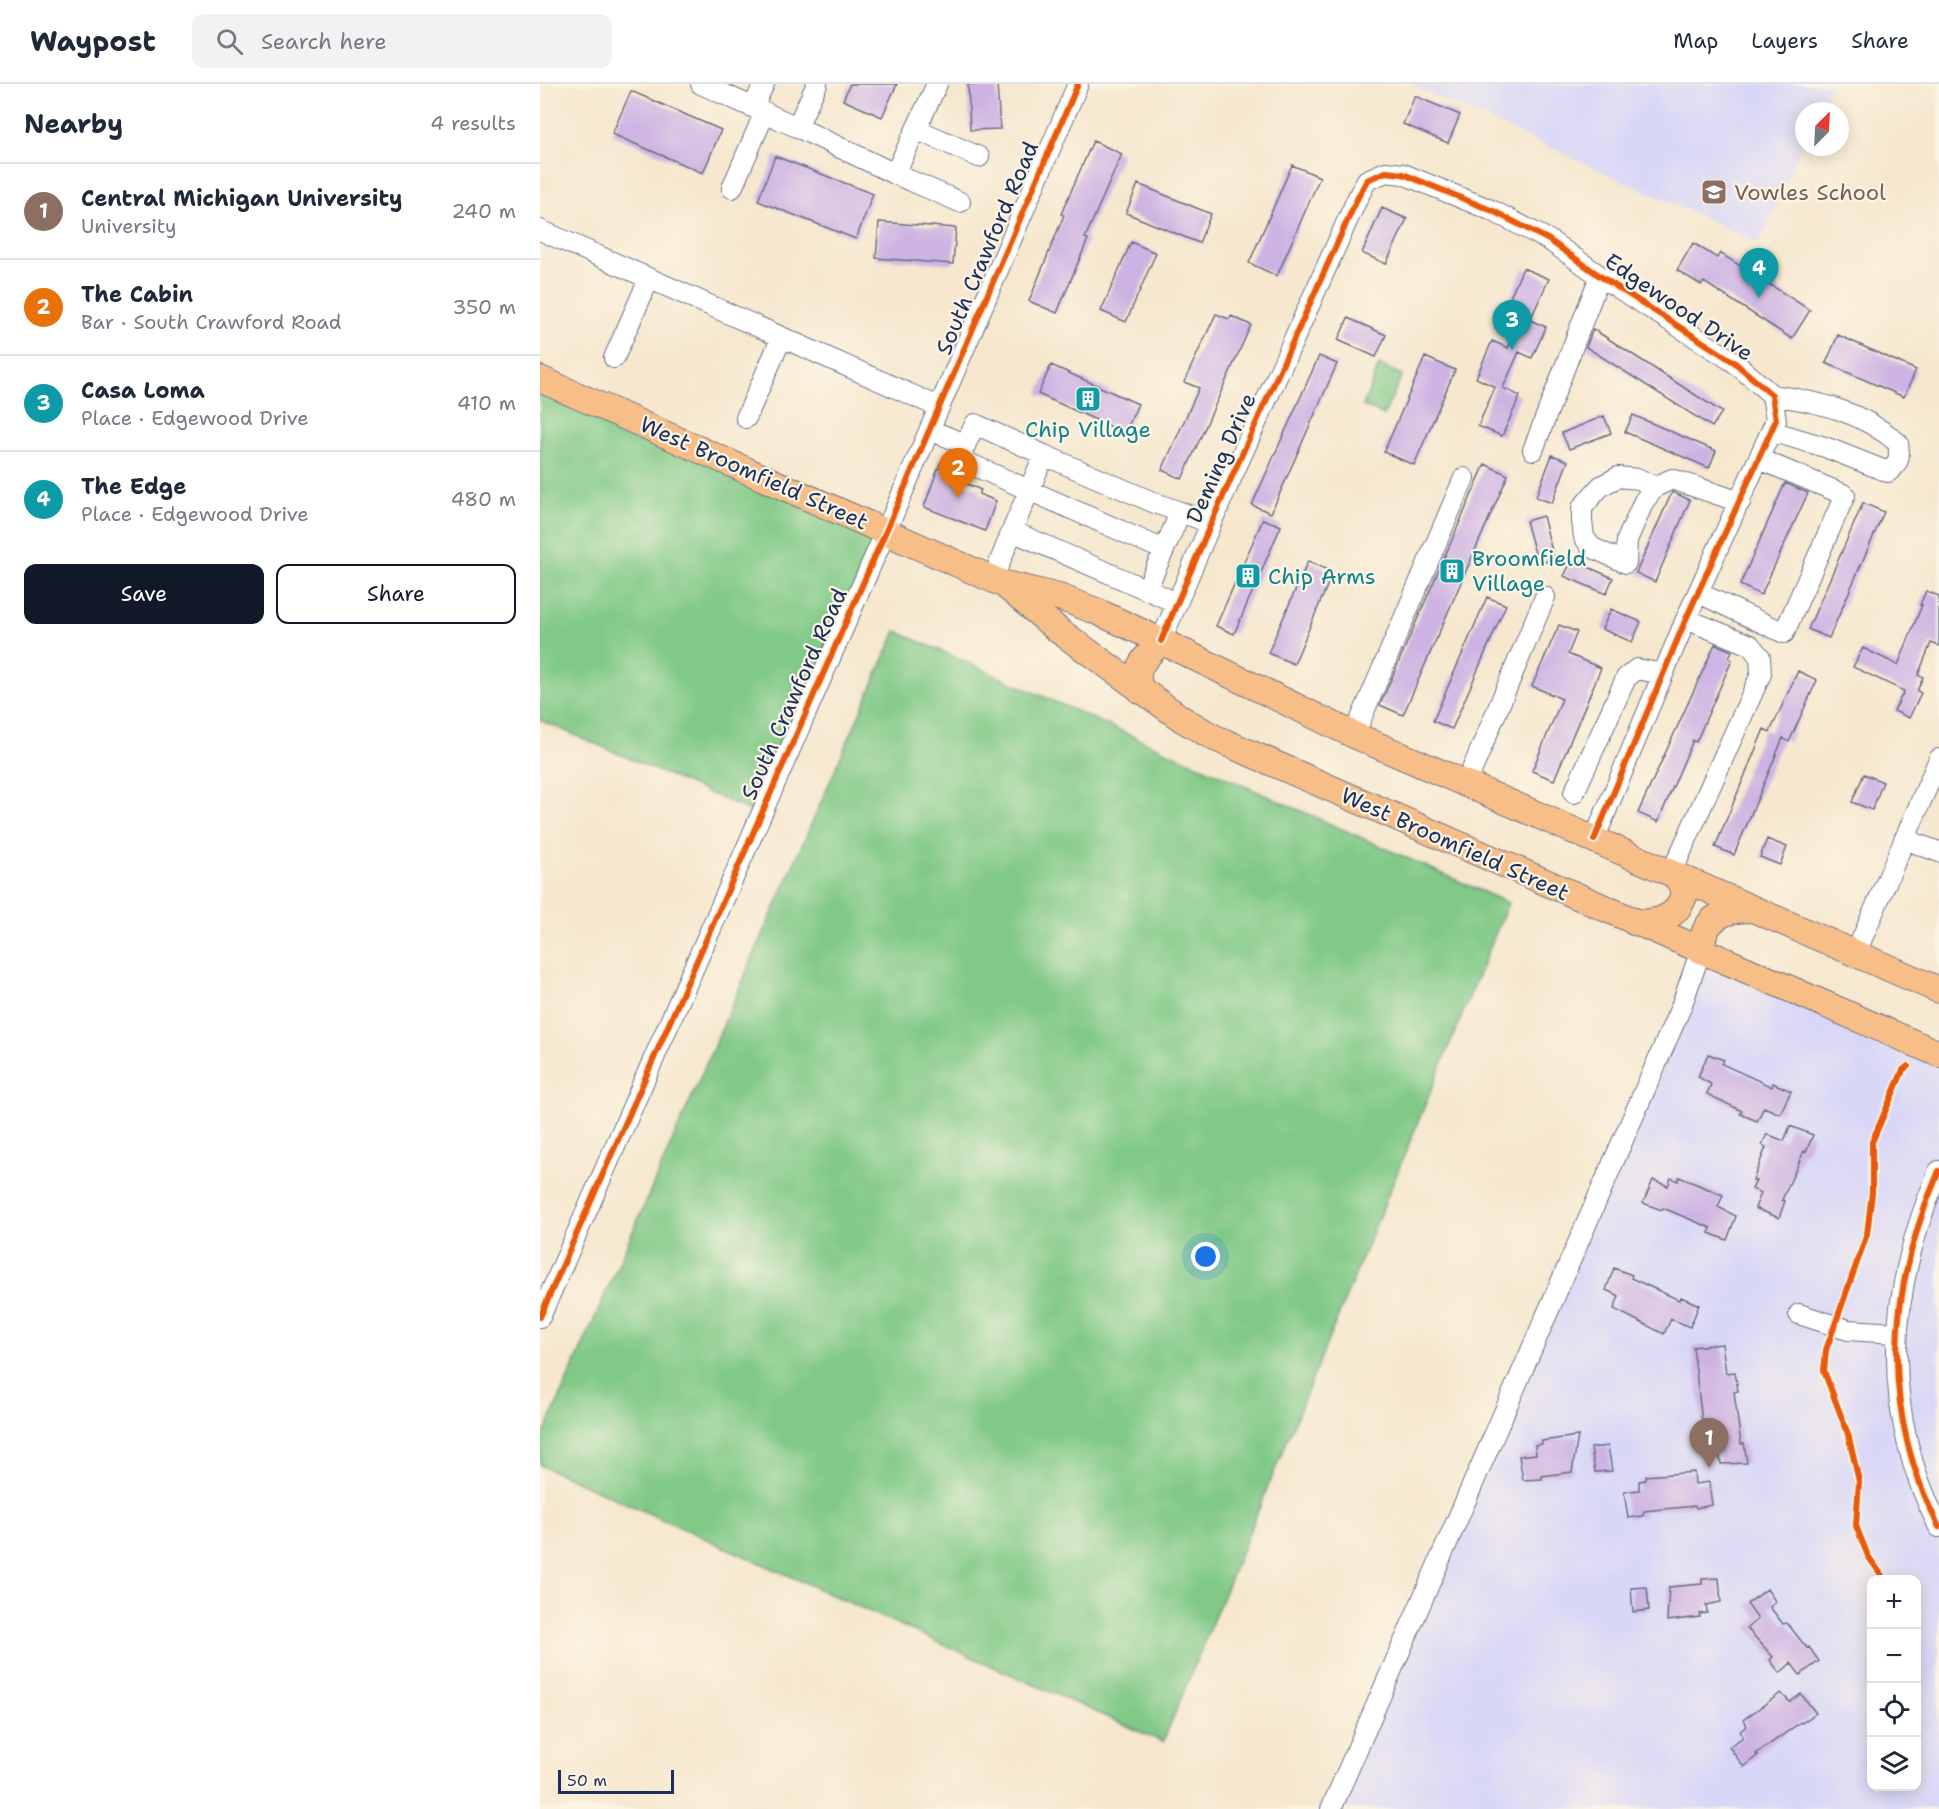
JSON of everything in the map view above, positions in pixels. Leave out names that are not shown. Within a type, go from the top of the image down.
[{"type":"main road","name":"West Broomfield Street","points":[[540,379],[997,581],[1073,601],[1161,640],[1354,735],[1939,990]]},
{"type":"main road","name":"West Broomfield Street","points":[[997,581],[1141,691],[1220,741],[1939,1054]]},
{"type":"main road","points":[[1141,691],[1137,678],[1139,667],[1161,640]]},
{"type":"main road","points":[[1634,922],[1654,922],[1674,913],[1679,907],[1684,896],[1681,883],[1673,875]]},
{"type":"main road","points":[[1701,950],[1706,930],[1719,915],[1730,910],[1751,909]]},
{"type":"street","points":[[701,84],[960,202]]},
{"type":"street","points":[[732,188],[759,110],[764,84]]},
{"type":"street","points":[[797,126],[817,84]]},
{"type":"street","points":[[895,174],[937,84]]},
{"type":"street","name":"South Crawford Road","points":[[540,1317],[930,430],[1077,84]]},
{"type":"street","points":[[916,129],[979,158]]},
{"type":"street","name":"Edgewood Drive","points":[[1317,291],[1367,180],[1386,172],[1403,174],[1493,211],[1550,240],[1600,276],[1734,362],[1772,395]]},
{"type":"street","points":[[540,230],[781,339],[939,407]]},
{"type":"street","points":[[1533,450],[1600,276]]},
{"type":"street","points":[[615,358],[649,279]]},
{"type":"street","name":"Deming Drive","points":[[1161,640],[1211,523],[1317,291]]},
{"type":"street","points":[[746,418],[781,339]]},
{"type":"street","points":[[1594,840],[1686,618],[1699,593],[1740,502],[1771,431],[1776,420],[1772,395],[1812,401],[1851,413],[1886,433],[1898,443],[1900,457],[1894,468],[1888,472],[1825,447],[1771,431]]},
{"type":"street","points":[[1164,550],[959,459],[975,424],[1180,513],[1211,523]]},
{"type":"street","points":[[930,430],[965,444]]},
{"type":"street","points":[[997,581],[1012,531],[1044,455]]},
{"type":"street","points":[[1699,593],[1784,633],[1845,495],[1759,459]]},
{"type":"street","points":[[1354,735],[1464,477]]},
{"type":"street","points":[[1655,487],[1639,479],[1618,477],[1601,486],[1582,508],[1584,537],[1591,547],[1626,563],[1627,540],[1644,501],[1655,487],[1672,479],[1740,502]]},
{"type":"street","points":[[1146,590],[1180,513]]},
{"type":"street","points":[[1012,531],[1177,603]]},
{"type":"street","points":[[1466,784],[1545,597]]},
{"type":"street","points":[[1673,875],[1761,674],[1760,657],[1750,645],[1686,618]]},
{"type":"street","points":[[1574,793],[1626,678],[1636,669],[1663,674]]},
{"type":"street","points":[[1855,955],[1939,759]]},
{"type":"street","points":[[1904,839],[1939,852]]},
{"type":"street","points":[[1331,1809],[1689,1011],[1701,950]]},
{"type":"street","points":[[1939,1171],[1908,1259],[1896,1333],[1897,1373],[1904,1424],[1920,1484],[1939,1527]]},
{"type":"street","points":[[1799,1314],[1848,1330],[1896,1333]]},
{"type":"shaded area","name":"Vowles School","points":[[1410,84],[1830,84],[1822,102],[1795,102],[1795,156],[1797,156],[1759,243]]},
{"type":"shaded area","points":[[1707,968],[1939,1057],[1939,1809],[1331,1809],[1634,1116]]},
{"type":"green space","points":[[1379,365],[1402,375],[1384,415],[1363,406]]},
{"type":"green space","points":[[540,382],[885,536],[760,815],[540,720]]},
{"type":"green space","points":[[896,631],[1508,903],[1163,1742],[540,1465],[540,1443]]},
{"type":"building","points":[[850,84],[897,84],[882,117],[843,100]]},
{"type":"building","points":[[968,84],[997,84],[1000,129],[970,130]]},
{"type":"building","points":[[631,91],[721,130],[703,173],[612,134]]},
{"type":"building","points":[[1415,96],[1460,115],[1448,143],[1403,124]]},
{"type":"building","points":[[1093,141],[1122,154],[1085,238],[1088,239],[1057,313],[1029,301],[1064,215],[1061,214]]},
{"type":"building","points":[[775,156],[873,194],[856,239],[758,201]]},
{"type":"building","points":[[1292,165],[1320,177],[1277,276],[1249,263]]},
{"type":"building","points":[[1138,184],[1211,214],[1199,243],[1126,213]]},
{"type":"building","points":[[1382,208],[1407,219],[1386,264],[1362,253]]},
{"type":"building","points":[[879,222],[956,228],[953,264],[876,258]]},
{"type":"building","points":[[1131,242],[1156,253],[1126,322],[1101,311]]},
{"type":"building","points":[[1693,243],[1717,258],[1720,253],[1810,310],[1792,339],[1704,282],[1701,285],[1677,270]]},
{"type":"building","points":[[1523,268],[1549,279],[1530,320],[1546,327],[1532,358],[1519,352],[1503,388],[1520,396],[1502,436],[1478,426],[1495,387],[1476,378],[1492,341],[1508,348],[1522,317],[1505,309]]},
{"type":"building","points":[[1216,314],[1229,319],[1231,316],[1251,325],[1182,479],[1162,470],[1199,388],[1184,382]]},
{"type":"building","points":[[1348,318],[1386,335],[1376,357],[1338,340]]},
{"type":"building","points":[[1593,329],[1722,412],[1712,427],[1586,347]]},
{"type":"building","points":[[1838,335],[1916,370],[1904,397],[1826,363]]},
{"type":"building","points":[[1319,356],[1337,364],[1271,513],[1252,505]]},
{"type":"building","points":[[1425,357],[1455,370],[1414,465],[1384,452]]},
{"type":"building","name":"Chip Village","points":[[1051,365],[1138,404],[1125,433],[1038,394]]},
{"type":"building","points":[[1633,415],[1716,451],[1709,468],[1625,432]]},
{"type":"building","points":[[1604,416],[1611,433],[1569,449],[1562,433]]},
{"type":"building","points":[[1552,455],[1568,461],[1552,503],[1536,497]]},
{"type":"building","points":[[940,463],[956,471],[953,478],[981,490],[979,494],[996,501],[985,531],[924,507]]},
{"type":"building","name":"Broomfield Village","points":[[1485,464],[1508,475],[1403,715],[1380,705]]},
{"type":"building","points":[[1785,483],[1808,493],[1761,595],[1740,585]]},
{"type":"building","points":[[1672,492],[1690,500],[1655,582],[1636,573]]},
{"type":"building","points":[[1863,503],[1884,512],[1829,638],[1808,629]]},
{"type":"building","points":[[1543,516],[1554,559],[1538,564],[1526,521]]},
{"type":"building","name":"Chip Arms","points":[[1263,519],[1281,526],[1234,634],[1216,626]]},
{"type":"building","points":[[1572,560],[1613,578],[1606,594],[1564,576]]},
{"type":"building","points":[[1308,561],[1333,572],[1294,664],[1268,653]]},
{"type":"building","points":[[1926,591],[1939,596],[1939,646],[1931,643],[1918,675],[1923,677],[1917,691],[1921,693],[1909,718],[1894,711],[1904,691],[1853,667],[1863,648],[1898,665]]},
{"type":"building","points":[[1487,597],[1506,605],[1452,729],[1433,721]]},
{"type":"building","points":[[1611,609],[1641,622],[1632,642],[1602,629]]},
{"type":"building","points":[[1559,625],[1577,632],[1568,654],[1601,668],[1554,780],[1532,771],[1562,699],[1532,686]]},
{"type":"building","points":[[1715,644],[1732,651],[1729,658],[1732,660],[1696,742],[1693,740],[1658,822],[1638,813]]},
{"type":"building","points":[[1798,671],[1817,680],[1789,742],[1783,738],[1734,855],[1715,847],[1764,729],[1770,732]]},
{"type":"building","points":[[1864,774],[1883,782],[1872,810],[1852,802]]},
{"type":"building","points":[[1767,839],[1787,847],[1780,865],[1760,857]]},
{"type":"building","points":[[1708,1054],[1724,1060],[1722,1064],[1772,1087],[1773,1083],[1791,1091],[1780,1114],[1764,1107],[1757,1121],[1740,1114],[1742,1111],[1707,1094],[1711,1084],[1698,1077]]},
{"type":"building","points":[[1790,1126],[1813,1135],[1782,1200],[1785,1201],[1779,1218],[1755,1208],[1761,1193],[1752,1189],[1756,1181],[1753,1180],[1766,1147],[1762,1145],[1767,1134],[1784,1141]]},
{"type":"building","points":[[1679,1177],[1723,1195],[1718,1207],[1736,1216],[1727,1240],[1709,1233],[1711,1228],[1663,1208],[1662,1210],[1643,1203],[1653,1180],[1668,1186],[1671,1178],[1678,1181]]},
{"type":"building","points":[[1614,1268],[1679,1300],[1681,1297],[1699,1305],[1690,1327],[1671,1319],[1664,1334],[1614,1309],[1619,1296],[1606,1290]]},
{"type":"building","points":[[1722,1344],[1726,1373],[1735,1372],[1738,1391],[1734,1392],[1741,1444],[1744,1443],[1747,1463],[1721,1464],[1718,1447],[1700,1449],[1699,1430],[1703,1430],[1693,1347]]},
{"type":"building","points":[[1578,1436],[1572,1472],[1542,1476],[1542,1479],[1523,1480],[1519,1456],[1536,1454],[1535,1445],[1542,1444],[1542,1441]]},
{"type":"building","points":[[1608,1446],[1612,1471],[1595,1472],[1591,1448]]},
{"type":"building","points":[[1694,1472],[1695,1484],[1709,1482],[1712,1505],[1644,1511],[1643,1516],[1628,1518],[1624,1492],[1639,1490],[1639,1481],[1646,1480],[1646,1476]]},
{"type":"building","points":[[1719,1578],[1721,1602],[1706,1605],[1707,1613],[1699,1614],[1700,1617],[1667,1621],[1669,1587],[1702,1584],[1702,1579]]},
{"type":"building","points":[[1647,1587],[1649,1610],[1633,1612],[1631,1588]]},
{"type":"building","points":[[1767,1589],[1776,1602],[1770,1607],[1783,1624],[1787,1623],[1807,1648],[1809,1647],[1819,1661],[1800,1675],[1791,1663],[1780,1673],[1770,1660],[1773,1657],[1747,1628],[1758,1619],[1747,1604]]},
{"type":"building","points":[[1781,1693],[1790,1702],[1801,1694],[1816,1713],[1756,1754],[1758,1755],[1744,1767],[1729,1747],[1743,1737],[1740,1731],[1747,1726],[1744,1719]]},
{"type":"cycle path","points":[[540,1317],[886,531],[1078,84]]},
{"type":"cycle path","points":[[1161,641],[1211,523],[1367,180],[1386,172],[1403,174],[1493,211],[1549,240],[1600,276],[1734,362],[1772,395],[1776,420],[1686,619],[1594,840]]},
{"type":"cycle path","points":[[1881,1575],[1868,1556],[1856,1526],[1859,1481],[1848,1434],[1824,1371],[1826,1350],[1867,1234],[1872,1193],[1872,1142],[1903,1070],[1908,1066]]},
{"type":"cycle path","points":[[1939,1171],[1922,1216],[1909,1261],[1900,1305],[1897,1350],[1899,1394],[1906,1438],[1920,1483],[1939,1527]]},
{"type":"place","name":"Vowles School","points":[[1714,192]]},
{"type":"place","name":"The Edge","points":[[1759,298]]},
{"type":"place","name":"Casa Loma","points":[[1512,350]]},
{"type":"place","name":"Chip Village","points":[[1088,399]]},
{"type":"place","name":"The Cabin","points":[[958,498]]},
{"type":"place","name":"Broomfield Village","points":[[1452,571]]},
{"type":"place","name":"Chip Arms","points":[[1248,576]]},
{"type":"place","name":"Central Michigan University","points":[[1709,1468]]}]
